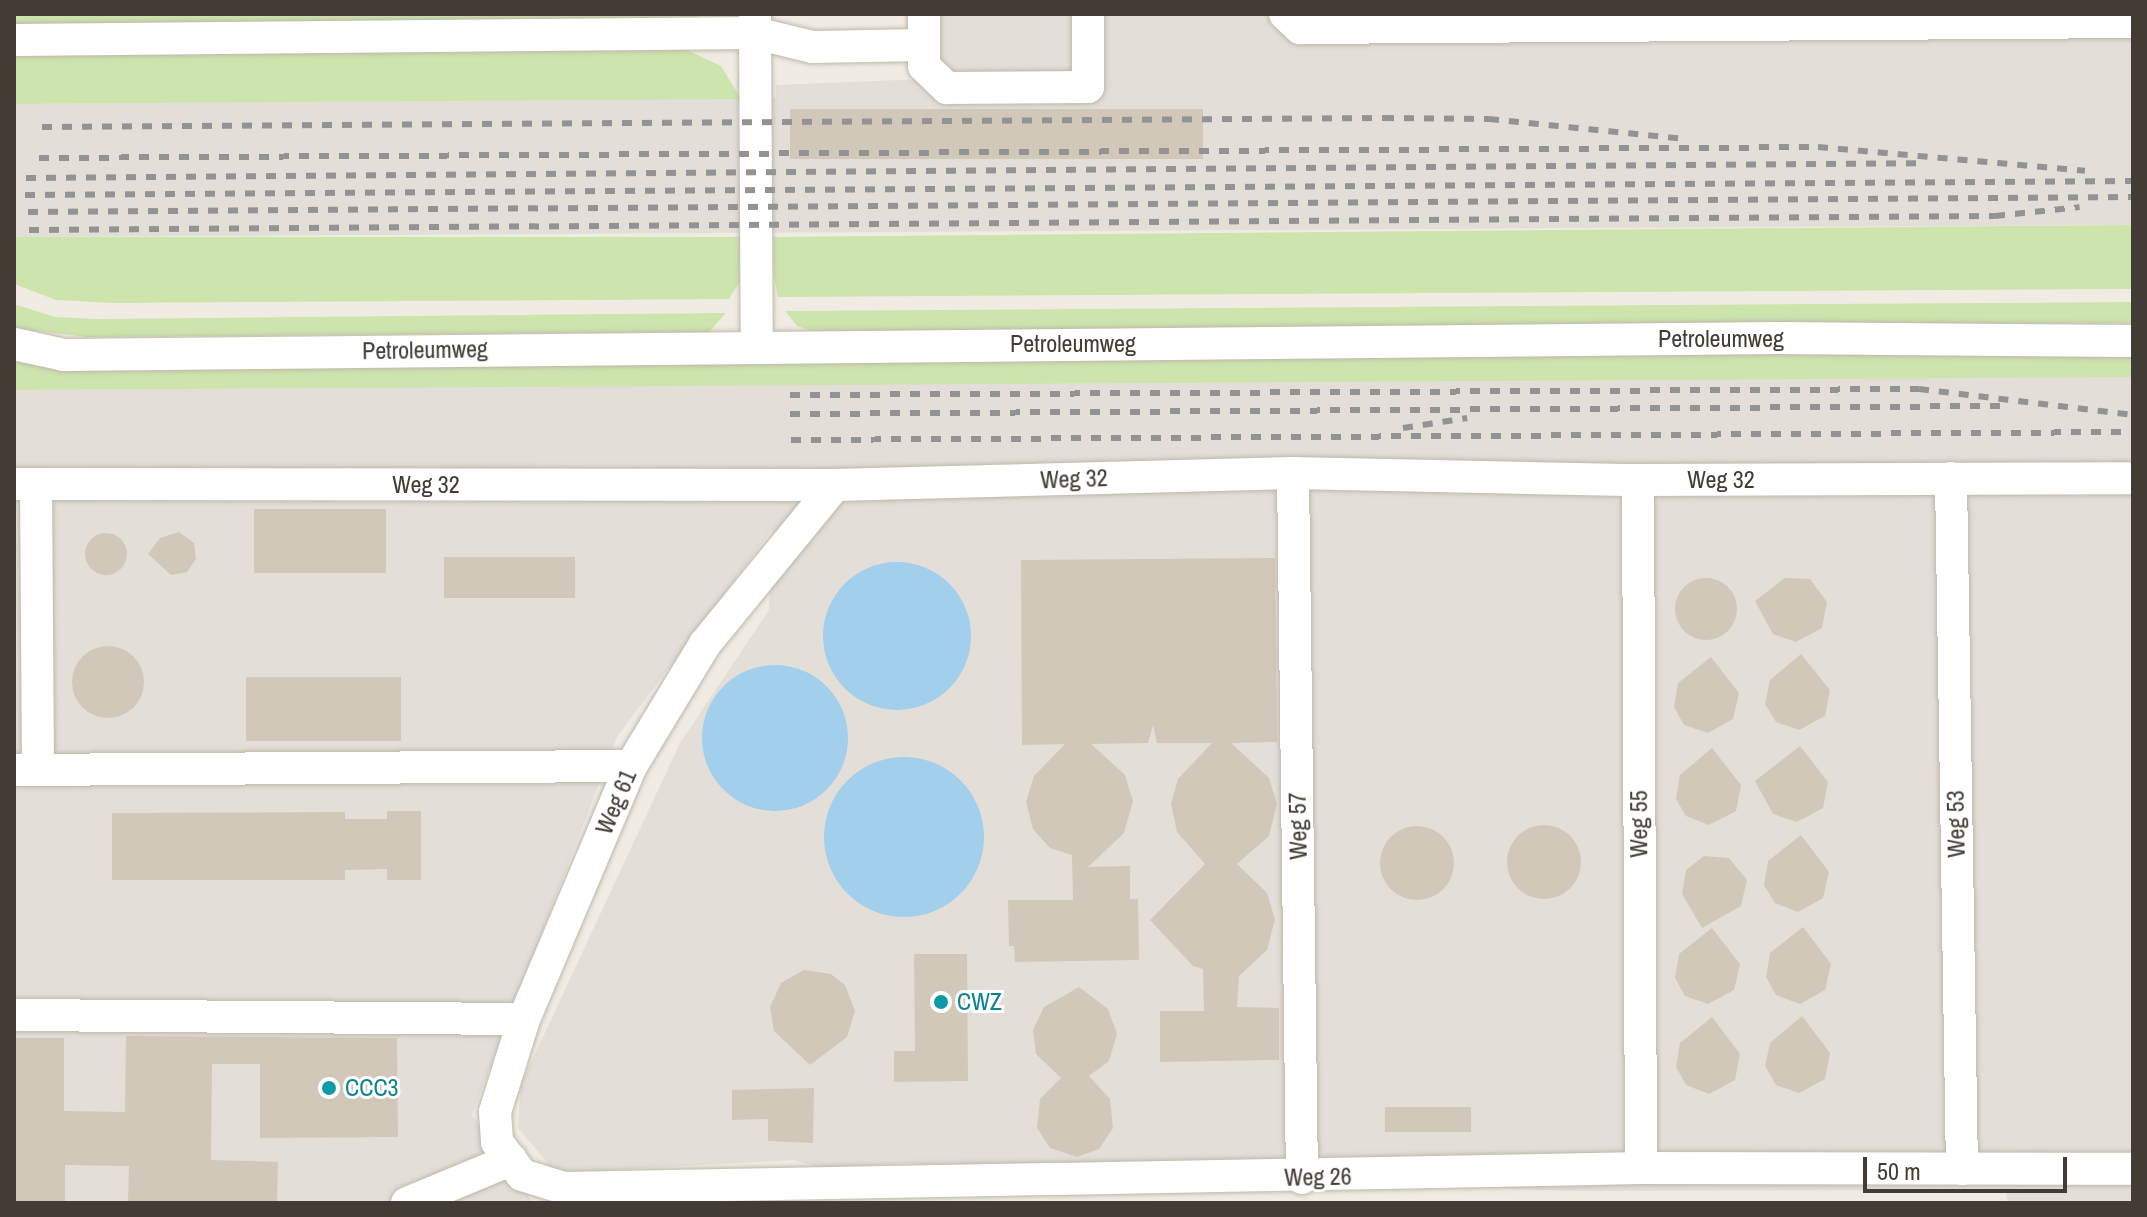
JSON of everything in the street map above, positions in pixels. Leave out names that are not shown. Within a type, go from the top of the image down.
[{"type":"street","points":[[14,40],[760,20],[812,47],[924,30],[924,66],[947,88],[1088,87],[1088,14]]},
{"type":"street","points":[[1285,14],[1300,28],[2133,22]]},
{"type":"street","points":[[757,346],[754,99],[760,20]]},
{"type":"street","name":"Petroleumweg","points":[[14,344],[64,355],[757,346],[2133,341]]},
{"type":"street","name":"Weg 32","points":[[25,484],[835,485],[1293,473],[1638,480],[2133,478]]},
{"type":"street","name":"Weg 57","points":[[1293,473],[1302,1178]]},
{"type":"street","name":"Weg 53","points":[[1951,478],[1962,1169]]},
{"type":"street","name":"Weg 55","points":[[1638,480],[1641,1168]]},
{"type":"street","points":[[25,484],[26,770],[631,766]]},
{"type":"street","name":"Weg 61","points":[[511,1160],[497,1142],[495,1112],[524,1019],[631,766],[705,644],[835,485]]},
{"type":"street","points":[[14,1015],[524,1019]]},
{"type":"street","points":[[407,1203],[511,1160]]},
{"type":"street","name":"Weg 26","points":[[511,1160],[522,1175],[564,1188],[782,1192],[1641,1168],[2133,1169]]},
{"type":"shaded area","points":[[939,14],[2133,14],[2133,225],[14,237],[14,104],[776,98],[776,85],[923,79]]},
{"type":"shaded area","points":[[1693,377],[2133,377],[2133,1203],[2007,1203],[2006,1190],[1575,1191],[901,1163],[823,1168],[793,1160],[556,1173],[518,1128],[521,1084],[680,743],[769,610],[772,530],[617,737],[472,1115],[533,1203],[14,1203],[14,390]]},
{"type":"green space","points":[[14,14],[705,14],[695,18],[14,26]]},
{"type":"green space","points":[[685,49],[721,66],[741,99],[14,104],[14,55]]},
{"type":"green space","points":[[2133,225],[2133,289],[778,297],[773,237]]},
{"type":"green space","points":[[14,237],[746,237],[740,281],[729,299],[112,303],[56,300],[14,284]]},
{"type":"green space","points":[[2133,302],[2133,323],[813,331],[797,326],[785,311]]},
{"type":"green space","points":[[14,304],[55,317],[98,319],[726,313],[709,332],[88,337],[20,329],[14,326]]},
{"type":"green space","points":[[2133,351],[2133,377],[14,390],[14,360],[54,367]]},
{"type":"water","points":[[897,562],[925,567],[949,584],[966,608],[971,636],[966,664],[949,688],[925,705],[897,710],[869,705],[845,688],[828,664],[823,636],[828,608],[845,584],[869,567]]},
{"type":"water","points":[[775,665],[803,671],[827,686],[842,710],[848,738],[842,766],[827,790],[803,805],[775,811],[747,805],[723,790],[708,766],[702,738],[708,710],[723,686],[747,671]]},
{"type":"water","points":[[904,757],[935,763],[961,780],[978,806],[984,837],[978,868],[961,894],[935,911],[904,917],[873,911],[847,894],[830,868],[824,837],[830,806],[847,780],[873,763]]},
{"type":"building","points":[[790,109],[1203,109],[1203,159],[790,159]]},
{"type":"building","points":[[254,509],[386,509],[386,573],[254,573]]},
{"type":"building","points":[[179,532],[194,543],[196,559],[187,572],[171,575],[148,554],[160,538]]},
{"type":"building","points":[[106,533],[121,539],[127,554],[121,569],[106,575],[91,569],[85,554],[91,539]]},
{"type":"building","points":[[444,557],[575,557],[575,598],[444,598]]},
{"type":"building","points":[[1275,558],[1277,742],[1231,743],[1269,778],[1277,804],[1269,836],[1237,864],[1267,893],[1275,919],[1267,950],[1239,976],[1237,1007],[1279,1008],[1279,1060],[1160,1062],[1160,1011],[1204,1011],[1203,969],[1193,966],[1150,920],[1205,864],[1177,832],[1171,804],[1178,779],[1212,743],[1157,743],[1153,725],[1148,743],[1091,744],[1125,775],[1133,801],[1124,833],[1088,867],[1130,866],[1130,899],[1138,899],[1139,960],[1015,962],[1014,946],[1009,946],[1008,900],[1073,900],[1072,855],[1050,848],[1033,829],[1026,802],[1034,776],[1065,744],[1022,745],[1021,560]]},
{"type":"building","points":[[1700,578],[1712,578],[1728,587],[1735,597],[1735,621],[1728,631],[1712,640],[1700,640],[1680,626],[1675,615],[1675,603],[1689,583]]},
{"type":"building","points":[[1785,578],[1810,579],[1827,602],[1822,628],[1796,642],[1773,634],[1755,601]]},
{"type":"building","points":[[108,646],[134,656],[144,682],[134,708],[108,718],[82,708],[72,682],[82,656]]},
{"type":"building","points":[[1801,654],[1830,690],[1825,716],[1799,730],[1776,722],[1765,704],[1770,680]]},
{"type":"building","points":[[1711,657],[1739,693],[1733,719],[1708,733],[1684,725],[1674,707],[1678,683]]},
{"type":"building","points":[[246,677],[401,677],[401,741],[246,741]]},
{"type":"building","points":[[1800,746],[1828,782],[1823,808],[1797,822],[1773,814],[1755,781]]},
{"type":"building","points":[[1712,748],[1741,785],[1736,811],[1709,825],[1686,816],[1676,799],[1680,775]]},
{"type":"building","points":[[387,811],[421,811],[421,880],[387,880],[387,869],[345,870],[345,880],[112,880],[112,813],[345,812],[345,819],[387,819]]},
{"type":"building","points":[[1544,825],[1558,828],[1570,836],[1578,848],[1581,862],[1578,876],[1570,888],[1558,896],[1544,899],[1530,896],[1518,888],[1510,876],[1507,862],[1510,848],[1518,836],[1530,828]]},
{"type":"building","points":[[1417,826],[1431,829],[1443,837],[1451,849],[1454,863],[1451,877],[1443,889],[1431,897],[1417,900],[1403,897],[1391,889],[1383,877],[1380,863],[1383,849],[1391,837],[1403,829]]},
{"type":"building","points":[[1801,835],[1829,872],[1823,898],[1798,912],[1775,903],[1764,885],[1768,861]]},
{"type":"building","points":[[1704,856],[1729,858],[1747,880],[1741,906],[1702,928],[1682,894],[1686,870]]},
{"type":"building","points":[[1803,927],[1831,964],[1825,990],[1800,1004],[1776,995],[1766,977],[1770,953]]},
{"type":"building","points":[[1712,928],[1740,964],[1734,990],[1708,1004],[1685,996],[1675,978],[1679,954]]},
{"type":"building","name":"CWZ","points":[[914,954],[967,954],[968,1081],[894,1082],[894,1051],[915,1051]]},
{"type":"building","points":[[804,970],[831,974],[845,985],[855,1011],[847,1037],[810,1065],[774,1031],[770,1007],[781,983]]},
{"type":"building","points":[[1079,987],[1108,1009],[1117,1034],[1109,1061],[1089,1076],[1110,1099],[1113,1128],[1099,1149],[1077,1157],[1050,1148],[1037,1128],[1040,1099],[1061,1078],[1036,1054],[1033,1030],[1044,1007]]},
{"type":"building","points":[[1802,1016],[1830,1053],[1825,1079],[1799,1093],[1776,1085],[1765,1066],[1770,1043]]},
{"type":"building","points":[[1712,1017],[1740,1054],[1735,1080],[1709,1094],[1686,1085],[1676,1067],[1680,1043]]},
{"type":"building","points":[[126,1036],[397,1038],[398,1137],[260,1138],[260,1064],[212,1064],[211,1160],[278,1162],[277,1203],[128,1203],[129,1166],[65,1165],[65,1203],[14,1203],[14,1038],[64,1038],[64,1111],[125,1112]]},
{"type":"building","points":[[814,1088],[813,1143],[768,1141],[768,1119],[732,1120],[732,1090]]},
{"type":"building","points":[[1385,1107],[1471,1107],[1471,1132],[1385,1132]]},
{"type":"railway","points":[[42,127],[1384,118],[1489,119],[1685,139]]},
{"type":"railway","points":[[39,158],[1818,147],[2085,171]]},
{"type":"railway","points":[[26,178],[1919,163]]},
{"type":"railway","points":[[25,195],[2133,181]]},
{"type":"railway","points":[[28,212],[2133,197]]},
{"type":"railway","points":[[29,230],[1995,216],[2080,207]]},
{"type":"railway","points":[[790,395],[1919,389],[2133,415]]},
{"type":"railway","points":[[790,414],[2005,406]]},
{"type":"railway","points":[[1403,428],[1467,418]]},
{"type":"railway","points":[[791,440],[2133,432]]},
{"type":"place","name":"CWZ","points":[[941,1002]]},
{"type":"place","name":"CCC3","points":[[329,1088]]}]
